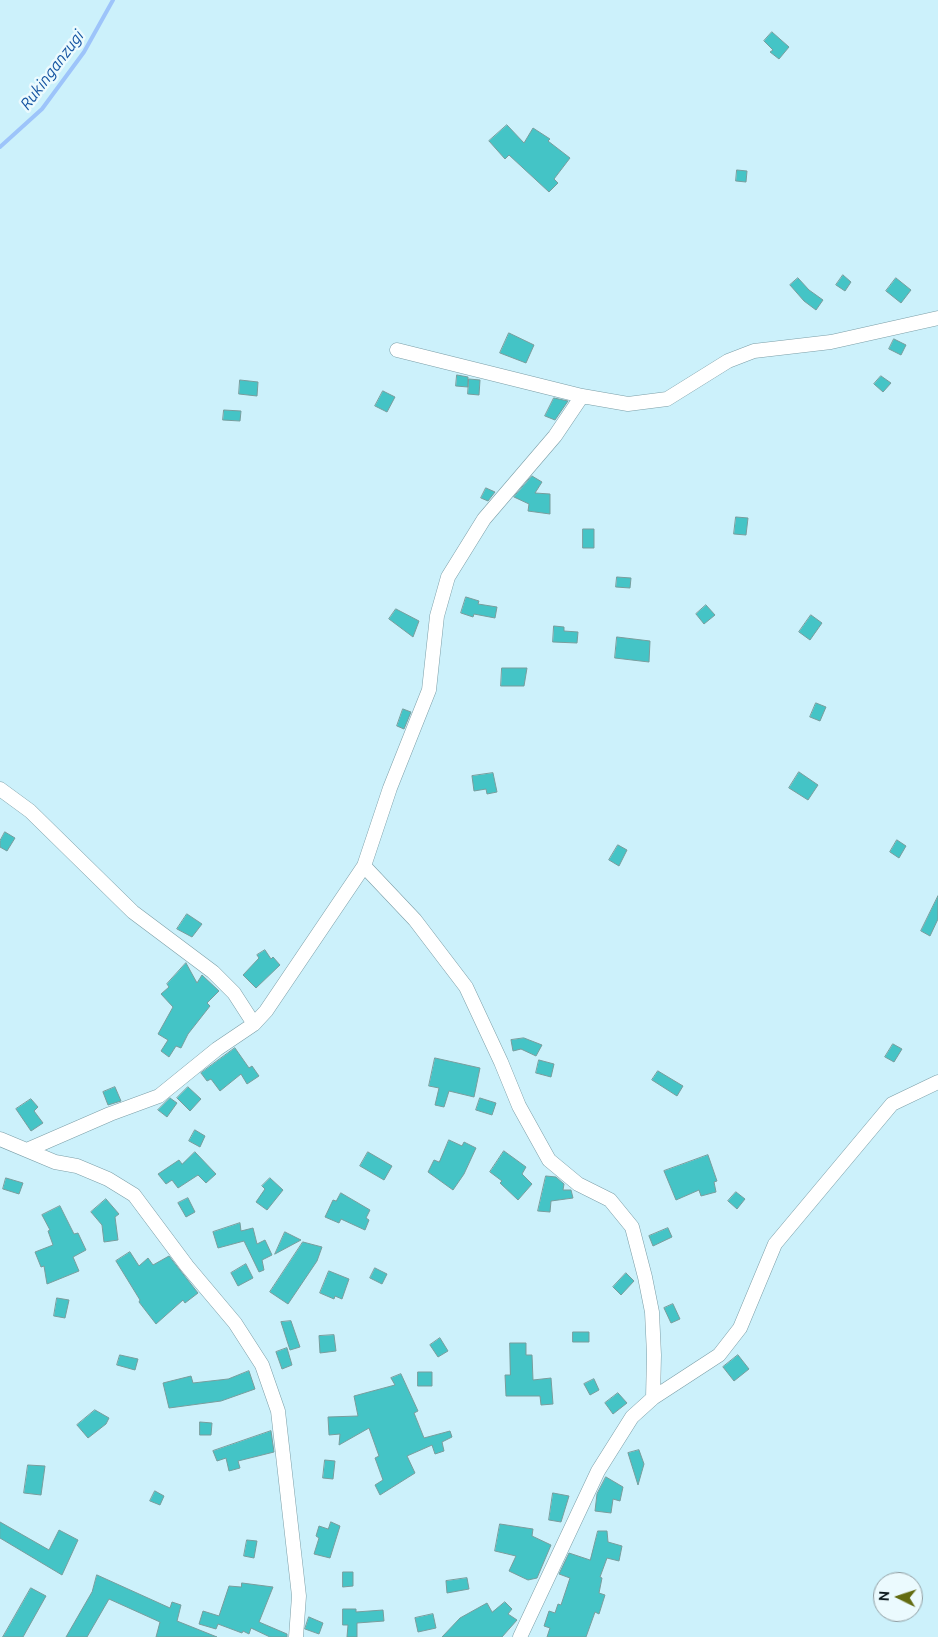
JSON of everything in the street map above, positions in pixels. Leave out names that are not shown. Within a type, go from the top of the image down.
[{"type":"street","points":[[397,350],[582,396],[628,404],[667,399],[728,361],[754,351],[831,342],[938,318]]},
{"type":"street","points":[[27,1150],[110,1114],[158,1096],[217,1049],[254,1024],[266,1011],[364,866],[390,788],[429,690],[437,616],[448,577],[484,519],[555,436],[582,396]]},
{"type":"street","points":[[0,789],[30,811],[133,912],[213,972],[234,993],[254,1024]]},
{"type":"street","points":[[364,866],[415,920],[466,987],[519,1106],[549,1160],[578,1184],[610,1200],[632,1227],[646,1277],[652,1312],[653,1398]]},
{"type":"street","points":[[520,1637],[598,1471],[632,1417],[653,1398],[719,1355],[740,1328],[775,1244],[892,1104],[938,1082]]},
{"type":"street","points":[[0,1139],[108,1179],[134,1195],[187,1266],[235,1323],[262,1366],[278,1411],[299,1596],[296,1637]]},
{"type":"building","points":[[772,32],[789,47],[779,59],[770,52],[773,50],[764,41]]},
{"type":"building","points":[[507,125],[524,143],[533,128],[550,139],[548,141],[570,158],[554,179],[558,183],[549,192],[509,155],[505,159],[489,141]]},
{"type":"building","points":[[737,170],[747,171],[746,182],[736,181]]},
{"type":"building","points":[[843,275],[851,282],[845,291],[836,285]]},
{"type":"building","points":[[798,278],[809,290],[823,300],[816,310],[804,301],[790,285]]},
{"type":"building","points":[[896,278],[911,290],[901,303],[886,291]]},
{"type":"building","points":[[509,333],[534,345],[526,363],[500,353]]},
{"type":"building","points":[[894,339],[906,345],[901,355],[889,349]]},
{"type":"building","points":[[457,375],[468,377],[468,387],[456,386]]},
{"type":"building","points":[[881,376],[891,383],[883,392],[874,384]]},
{"type":"building","points":[[469,379],[480,380],[479,395],[468,394]]},
{"type":"building","points":[[240,380],[258,382],[257,396],[239,394]]},
{"type":"building","points":[[383,391],[395,397],[387,412],[375,406]]},
{"type":"building","points":[[554,398],[568,401],[555,420],[545,416]]},
{"type":"building","points":[[224,410],[241,411],[240,421],[223,420]]},
{"type":"building","points":[[532,476],[542,482],[535,493],[550,494],[550,514],[528,511],[529,504],[514,497]]},
{"type":"building","points":[[486,488],[495,492],[488,501],[481,498]]},
{"type":"building","points":[[736,517],[748,518],[746,535],[734,534]]},
{"type":"building","points":[[583,529],[594,529],[594,548],[583,548]]},
{"type":"building","points":[[617,577],[631,578],[630,588],[616,587]]},
{"type":"building","points":[[466,597],[479,601],[478,604],[497,607],[495,618],[474,614],[473,617],[461,613]]},
{"type":"building","points":[[706,605],[715,615],[704,624],[696,614]]},
{"type":"building","points":[[396,609],[419,621],[413,637],[389,619]]},
{"type":"building","points":[[811,615],[822,623],[810,640],[799,632]]},
{"type":"building","points":[[554,626],[564,627],[564,631],[578,632],[577,643],[553,642]]},
{"type":"building","points":[[617,637],[650,641],[649,662],[615,658]]},
{"type":"building","points":[[502,668],[527,668],[524,686],[501,686]]},
{"type":"building","points":[[816,703],[826,707],[820,721],[810,717]]},
{"type":"building","points":[[403,709],[411,712],[404,729],[397,726]]},
{"type":"building","points":[[799,772],[818,785],[808,800],[789,788]]},
{"type":"building","points":[[493,773],[497,792],[487,794],[486,789],[474,791],[472,776]]},
{"type":"building","points":[[5,832],[15,838],[7,851],[0,847],[0,841]]},
{"type":"building","points":[[897,840],[906,846],[899,858],[890,852]]},
{"type":"building","points":[[618,845],[627,850],[619,866],[609,860]]},
{"type":"building","points":[[938,896],[938,919],[930,936],[921,931]]},
{"type":"building","points":[[187,914],[202,924],[192,937],[177,929]]},
{"type":"building","points":[[265,950],[271,959],[273,957],[280,965],[256,988],[243,975],[259,958],[257,955]]},
{"type":"building","points":[[186,963],[197,983],[202,975],[219,991],[207,1003],[210,1006],[188,1034],[181,1048],[176,1046],[169,1057],[161,1051],[168,1040],[158,1034],[173,1007],[161,994],[169,987],[167,984]]},
{"type":"building","points":[[524,1038],[542,1045],[536,1056],[521,1049],[513,1051],[511,1040]]},
{"type":"building","points":[[893,1044],[902,1049],[894,1062],[885,1057]]},
{"type":"building","points":[[235,1048],[249,1068],[252,1066],[259,1076],[247,1084],[241,1074],[220,1091],[211,1079],[207,1081],[201,1073]]},
{"type":"building","points":[[435,1058],[480,1068],[474,1097],[449,1091],[444,1107],[435,1105],[439,1088],[429,1086]]},
{"type":"building","points":[[539,1060],[554,1064],[551,1077],[536,1073]]},
{"type":"building","points":[[658,1071],[683,1086],[677,1096],[652,1080]]},
{"type":"building","points":[[115,1087],[121,1101],[108,1105],[103,1092]]},
{"type":"building","points":[[188,1087],[201,1099],[190,1111],[177,1098]]},
{"type":"building","points":[[170,1098],[177,1103],[167,1117],[158,1110]]},
{"type":"building","points":[[480,1098],[496,1103],[492,1115],[476,1110]]},
{"type":"building","points":[[31,1099],[38,1107],[34,1111],[43,1123],[31,1131],[16,1109]]},
{"type":"building","points":[[195,1130],[205,1136],[200,1147],[189,1141]]},
{"type":"building","points":[[449,1140],[462,1146],[464,1142],[476,1148],[464,1174],[453,1190],[428,1172],[434,1160],[439,1162]]},
{"type":"building","points":[[504,1151],[526,1167],[522,1174],[532,1184],[518,1200],[500,1183],[502,1181],[490,1172]]},
{"type":"building","points":[[195,1152],[216,1174],[206,1183],[198,1175],[178,1188],[172,1180],[166,1184],[158,1174],[179,1160],[182,1164]]},
{"type":"building","points":[[368,1152],[392,1166],[384,1180],[360,1166]]},
{"type":"building","points":[[708,1155],[717,1181],[714,1182],[716,1192],[701,1196],[699,1190],[676,1200],[664,1171]]},
{"type":"building","points":[[546,1176],[556,1177],[564,1184],[563,1190],[571,1190],[573,1198],[551,1201],[550,1212],[538,1211]]},
{"type":"building","points":[[6,1178],[23,1183],[19,1194],[3,1189]]},
{"type":"building","points":[[270,1178],[283,1190],[267,1210],[256,1202],[265,1189],[262,1186]]},
{"type":"building","points":[[736,1192],[745,1199],[737,1209],[728,1201]]},
{"type":"building","points":[[341,1193],[370,1210],[366,1218],[369,1220],[365,1230],[341,1219],[339,1223],[325,1217],[333,1200],[336,1201]]},
{"type":"building","points":[[188,1198],[195,1212],[186,1217],[178,1203]]},
{"type":"building","points":[[106,1199],[119,1214],[115,1217],[118,1240],[104,1242],[102,1225],[91,1212]]},
{"type":"building","points":[[60,1206],[74,1234],[78,1233],[86,1250],[73,1257],[79,1271],[47,1284],[44,1266],[41,1267],[35,1252],[53,1245],[48,1231],[50,1230],[42,1215]]},
{"type":"building","points":[[240,1223],[241,1231],[253,1228],[257,1244],[265,1240],[272,1255],[262,1260],[264,1270],[259,1272],[244,1241],[218,1248],[213,1232]]},
{"type":"building","points":[[668,1228],[672,1237],[653,1246],[649,1236]]},
{"type":"building","points":[[285,1232],[301,1240],[275,1254]]},
{"type":"building","points":[[303,1242],[322,1247],[317,1261],[288,1304],[270,1292]]},
{"type":"building","points":[[130,1252],[139,1266],[148,1258],[153,1265],[169,1256],[198,1293],[185,1303],[183,1300],[156,1324],[139,1302],[140,1300],[116,1261]]},
{"type":"building","points":[[246,1264],[253,1278],[238,1286],[231,1273]]},
{"type":"building","points":[[375,1268],[387,1274],[382,1284],[370,1278]]},
{"type":"building","points":[[329,1271],[349,1279],[342,1299],[335,1296],[334,1299],[320,1293]]},
{"type":"building","points":[[626,1273],[634,1281],[621,1295],[613,1287]]},
{"type":"building","points":[[57,1298],[69,1300],[65,1318],[54,1316]]},
{"type":"building","points":[[673,1304],[680,1319],[671,1323],[664,1308]]},
{"type":"building","points":[[291,1321],[300,1347],[290,1350],[281,1322]]},
{"type":"building","points":[[573,1332],[589,1332],[589,1342],[573,1342]]},
{"type":"building","points":[[334,1335],[336,1351],[320,1353],[319,1336]]},
{"type":"building","points":[[440,1338],[448,1351],[438,1357],[430,1345]]},
{"type":"building","points":[[510,1343],[526,1343],[526,1355],[532,1355],[533,1380],[551,1378],[553,1404],[541,1405],[540,1396],[506,1396],[505,1375],[510,1375]]},
{"type":"building","points":[[287,1348],[292,1365],[282,1369],[276,1352]]},
{"type":"building","points":[[120,1355],[138,1359],[135,1370],[117,1365]]},
{"type":"building","points":[[738,1355],[749,1369],[734,1381],[723,1367]]},
{"type":"building","points":[[249,1371],[255,1389],[221,1401],[169,1408],[163,1383],[191,1376],[193,1383],[228,1379]]},
{"type":"building","points":[[418,1372],[432,1372],[432,1386],[418,1386]]},
{"type":"building","points":[[401,1374],[418,1411],[414,1413],[424,1438],[450,1431],[452,1437],[442,1442],[444,1451],[435,1454],[432,1445],[407,1456],[415,1473],[380,1495],[375,1485],[383,1480],[375,1458],[379,1456],[369,1428],[339,1445],[340,1434],[329,1435],[328,1417],[358,1416],[354,1396],[395,1385],[391,1378]]},
{"type":"building","points":[[594,1379],[599,1390],[590,1395],[584,1384]]},
{"type":"building","points":[[618,1393],[627,1403],[613,1414],[605,1403]]},
{"type":"building","points":[[95,1410],[109,1418],[106,1424],[88,1438],[77,1425]]},
{"type":"building","points":[[200,1422],[212,1423],[211,1435],[200,1435]]},
{"type":"building","points":[[271,1431],[274,1452],[238,1461],[240,1468],[229,1471],[226,1458],[217,1461],[213,1451]]},
{"type":"building","points":[[639,1450],[644,1464],[638,1485],[628,1453]]},
{"type":"building","points":[[325,1460],[335,1461],[333,1479],[323,1478]]},
{"type":"building","points":[[28,1465],[45,1466],[41,1495],[24,1493]]},
{"type":"building","points":[[606,1477],[623,1487],[620,1501],[613,1499],[611,1513],[595,1511],[597,1494]]},
{"type":"building","points":[[155,1491],[164,1496],[160,1505],[150,1501]]},
{"type":"building","points":[[553,1493],[569,1496],[561,1522],[549,1520]]},
{"type":"building","points":[[0,1522],[49,1550],[59,1530],[78,1540],[62,1575],[0,1538]]},
{"type":"building","points":[[331,1522],[340,1526],[330,1558],[314,1554],[319,1538],[316,1536],[319,1526],[328,1529]]},
{"type":"building","points":[[500,1524],[533,1529],[532,1536],[551,1545],[537,1578],[528,1580],[509,1571],[516,1556],[495,1551]]},
{"type":"building","points":[[598,1531],[607,1531],[608,1542],[622,1546],[619,1561],[607,1558],[600,1577],[602,1578],[599,1593],[605,1595],[599,1614],[595,1612],[586,1637],[547,1637],[550,1628],[544,1626],[549,1611],[555,1613],[558,1604],[561,1605],[570,1578],[559,1574],[569,1553],[590,1560]]},
{"type":"building","points":[[247,1540],[257,1541],[254,1558],[244,1556]]},
{"type":"building","points":[[343,1572],[353,1572],[353,1586],[343,1587]]},
{"type":"building","points":[[97,1575],[170,1608],[172,1602],[181,1605],[177,1621],[217,1637],[156,1637],[160,1622],[109,1599],[87,1637],[66,1637],[92,1592]]},
{"type":"building","points":[[467,1578],[469,1589],[447,1593],[446,1581]]},
{"type":"building","points":[[242,1583],[273,1587],[259,1622],[287,1634],[287,1637],[270,1637],[251,1628],[249,1634],[218,1624],[216,1629],[199,1624],[203,1611],[219,1616],[229,1586],[241,1587]]},
{"type":"building","points":[[31,1588],[46,1596],[23,1637],[3,1637]]},
{"type":"building","points":[[505,1602],[512,1609],[508,1614],[517,1620],[502,1637],[442,1637],[460,1618],[487,1603],[492,1612]]},
{"type":"building","points":[[343,1609],[356,1609],[356,1612],[383,1610],[384,1621],[357,1623],[357,1637],[347,1637],[348,1625],[343,1625]]},
{"type":"building","points":[[433,1614],[436,1628],[418,1632],[415,1618]]},
{"type":"building","points":[[309,1617],[323,1623],[319,1634],[305,1629]]},
{"type":"waterway","name":"Rukinganzugi","points":[[0,147],[42,109],[84,52],[113,0]]}]
